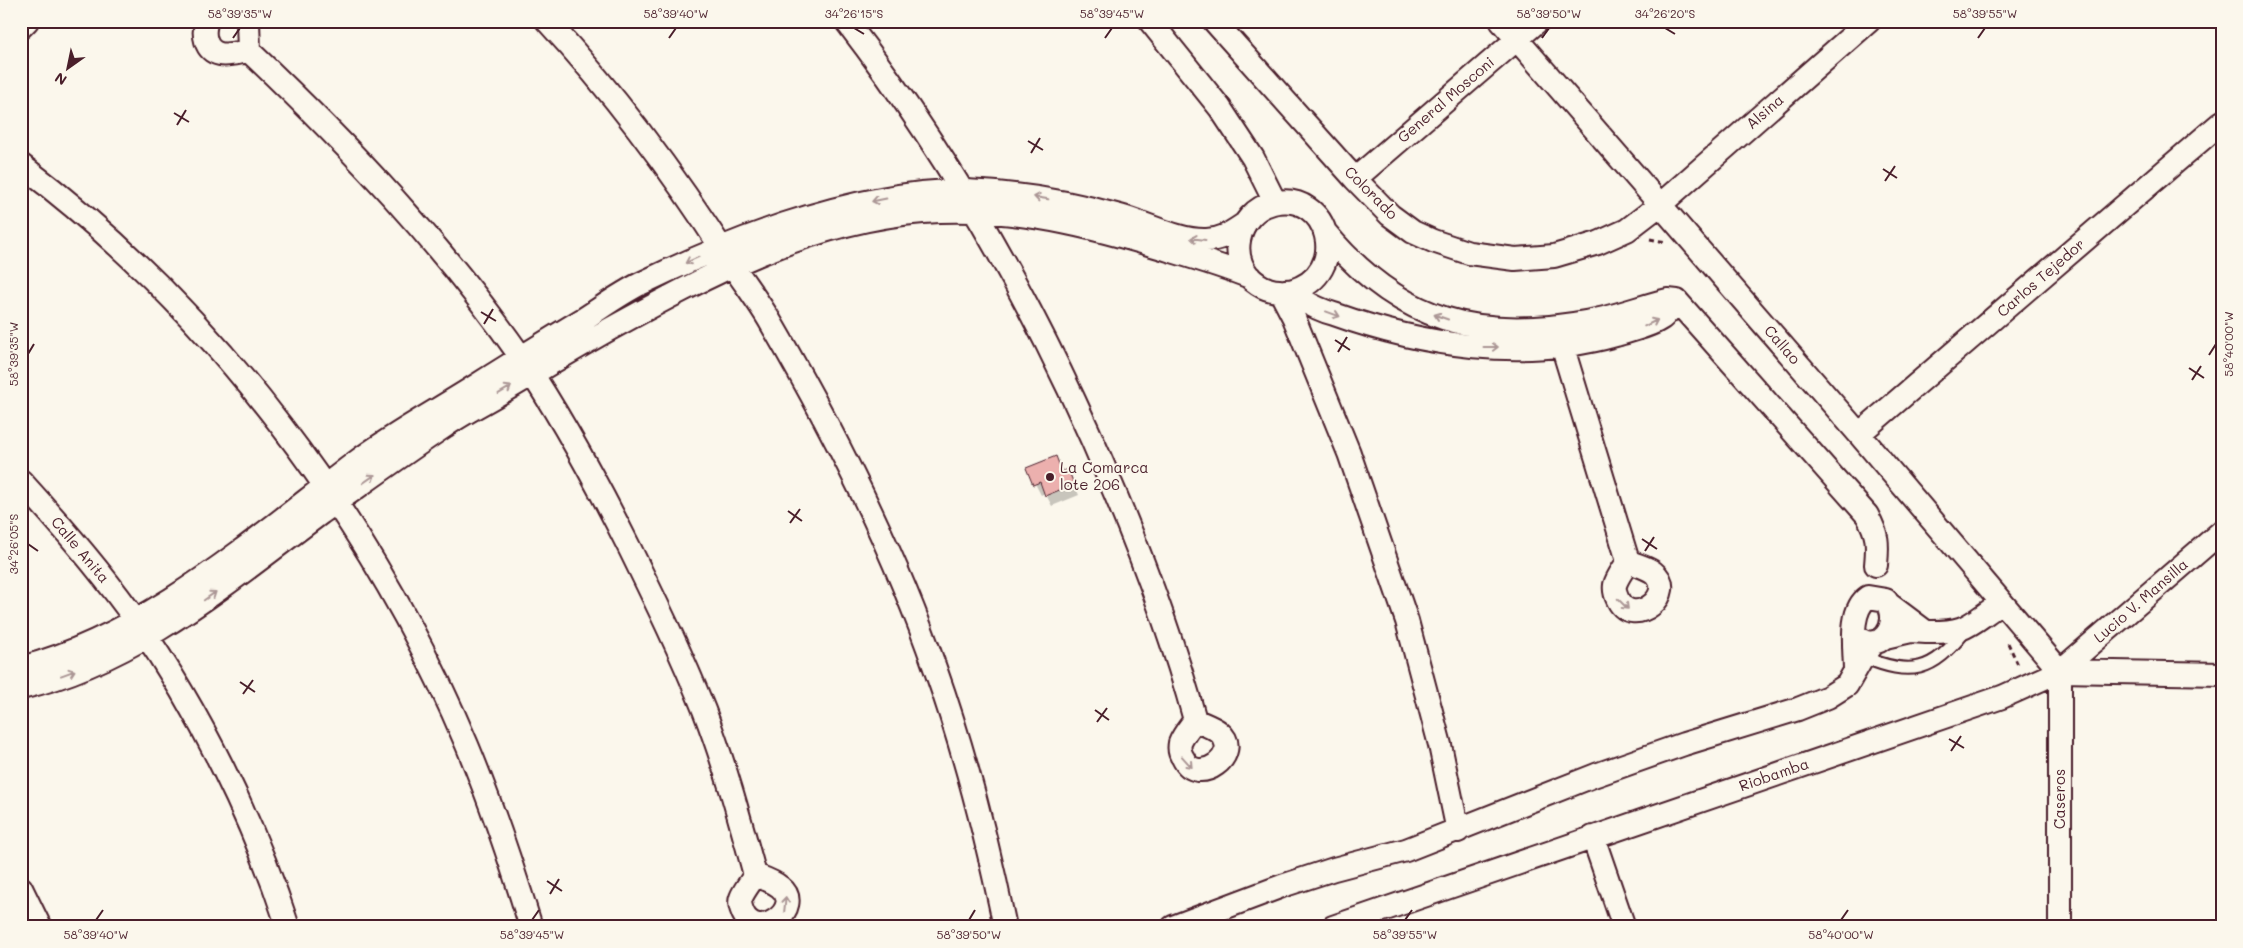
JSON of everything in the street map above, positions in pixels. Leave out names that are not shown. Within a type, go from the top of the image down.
[{"type":"street","points":[[21,27],[27,21]]},
{"type":"street","points":[[207,21],[204,34],[206,43],[212,50],[220,54],[249,51]]},
{"type":"street","points":[[248,21],[249,51],[376,178],[464,283],[526,366],[610,510],[673,639],[704,711],[734,798],[756,875]]},
{"type":"street","points":[[547,21],[570,46],[691,200],[770,320],[820,409],[854,475],[907,594],[935,667],[957,734],[979,812],[1005,927]]},
{"type":"street","points":[[846,21],[917,118],[976,211],[1024,299],[1098,453],[1132,535],[1184,680],[1195,720]]},
{"type":"street","points":[[1150,21],[1220,108],[1253,158],[1275,202]]},
{"type":"street","name":"Colorado","points":[[1214,21],[1355,179],[1390,215],[1413,232],[1433,241],[1469,253],[1515,259],[1554,256],[1598,243],[1627,230],[1661,204]]},
{"type":"street","name":"Callao","points":[[1501,21],[1860,434],[2060,671]]},
{"type":"street","name":"General Mosconi","points":[[1355,179],[1538,21]]},
{"type":"street","name":"Alsina","points":[[1661,204],[1870,21]]},
{"type":"street","name":"Carlos Tejedor","points":[[1860,434],[2222,122]]},
{"type":"street","points":[[21,165],[82,212],[166,293],[262,401],[332,494],[388,586],[417,639],[467,744],[490,801],[530,927]]},
{"type":"street","points":[[21,688],[81,669],[142,629],[184,590],[332,494],[358,460],[526,366],[637,286],[727,256],[802,219],[849,206],[902,195],[962,191],[1037,197],[1122,216],[1189,238],[1206,240],[1224,237],[1243,225]]},
{"type":"street","points":[[1173,927],[1282,886],[1334,869],[1406,850],[1458,831],[1596,774],[1828,697],[1847,685],[1866,648],[1893,620],[1878,580],[1876,531],[1867,515],[1678,301],[1662,317],[1643,327],[1608,337],[1559,336],[1482,347],[1433,342],[1333,314],[1285,291],[1259,285],[1250,277],[1242,265],[1238,252],[1238,238],[1243,225],[1251,214],[1262,206],[1275,202],[1289,202],[1313,212],[1321,222],[1326,233],[1343,254],[1382,289],[1421,311],[1452,321],[1492,327],[1528,328],[1559,336]]},
{"type":"street","points":[[727,256],[774,248],[840,226],[882,217],[924,212],[1008,212],[1065,221],[1213,263],[1250,277]]},
{"type":"street","points":[[1285,291],[1305,286],[1318,275],[1327,255],[1326,233]]},
{"type":"street","points":[[1285,291],[1294,318],[1349,453],[1406,621],[1440,745],[1458,831]]},
{"type":"street","points":[[1559,336],[1628,561]]},
{"type":"street","name":"Calle Anita","points":[[21,481],[68,534],[142,629],[214,752],[248,820],[276,888],[288,927]]},
{"type":"street","name":"Lucio V. Mansilla","points":[[2060,671],[2222,531]]},
{"type":"street","points":[[1866,648],[1857,610],[1876,565]]},
{"type":"street","points":[[1861,601],[1868,597],[1888,603],[1926,632]]},
{"type":"street","points":[[1866,648],[1911,631],[1951,632],[1968,627],[2001,603]]},
{"type":"street","points":[[21,668],[93,643],[142,629]]},
{"type":"street","name":"Riobamba","points":[[1333,927],[2002,697],[2060,671],[2222,674]]},
{"type":"street","name":"Caseros","points":[[2060,671],[2060,927]]},
{"type":"street","points":[[1593,837],[1624,927]]},
{"type":"street","points":[[21,888],[40,927]]},
{"type":"lane","points":[[1866,648],[1890,666],[1905,668],[1924,667],[1949,651],[1968,627]]},
{"type":"building","name":"La Comarca lote 206","points":[[1056,456],[1062,472],[1068,469],[1074,484],[1045,496],[1040,482],[1033,485],[1026,468]]},
{"type":"place","name":"La Comarca lote 206","points":[[1050,477]]}]
